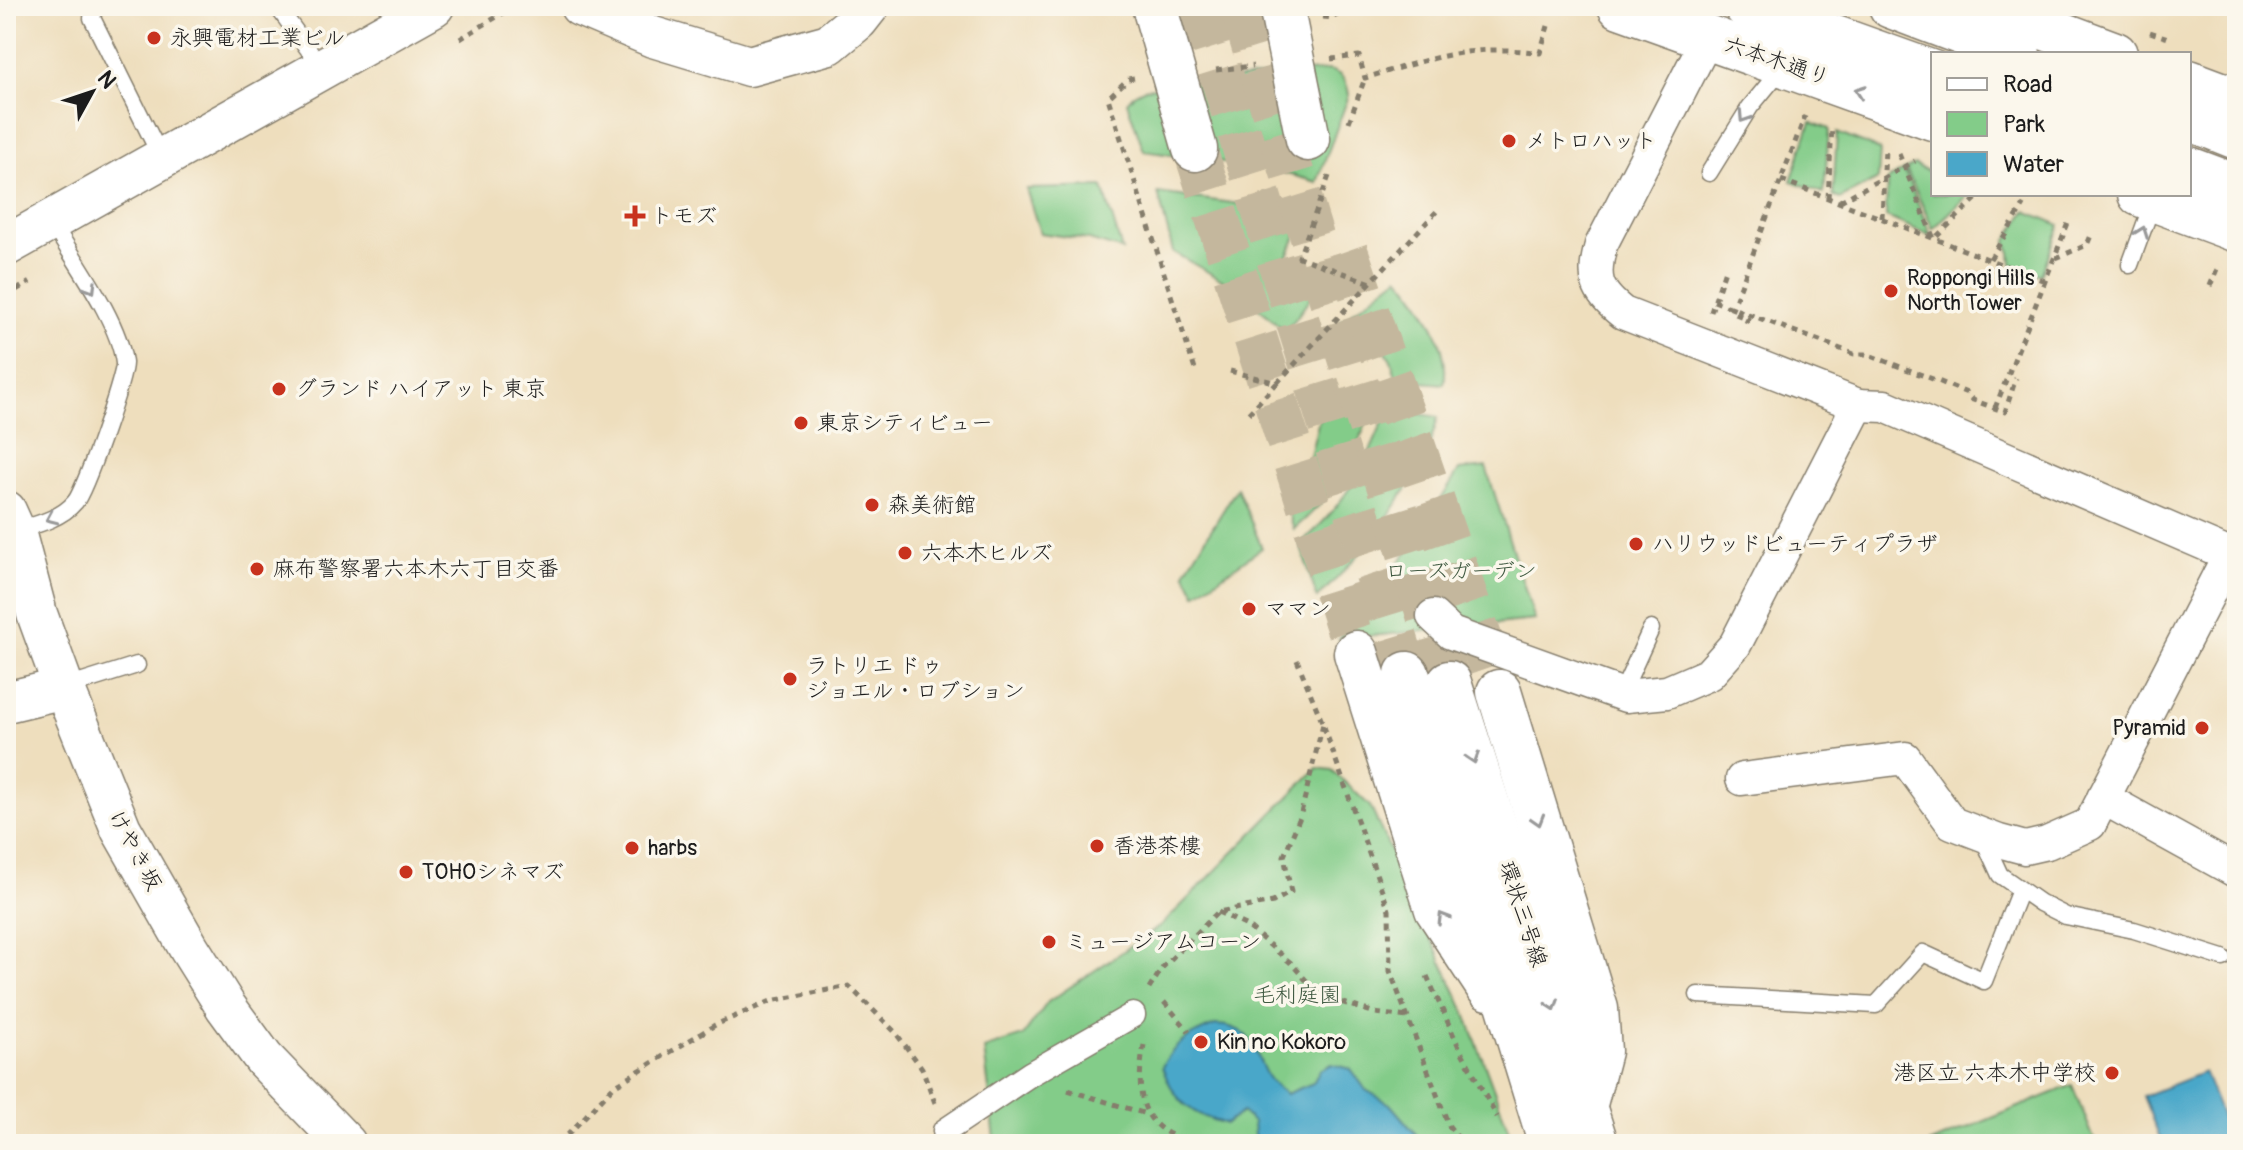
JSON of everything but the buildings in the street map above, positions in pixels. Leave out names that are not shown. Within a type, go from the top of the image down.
[{"type":"main road","points":[[1154,6],[1204,153]]},
{"type":"main road","name":"六本木通り","points":[[1620,6],[1931,117]]},
{"type":"main road","points":[[1746,6],[1931,72]]},
{"type":"main road","points":[[1891,6],[2013,52]]},
{"type":"main road","points":[[1987,6],[2110,52]]},
{"type":"main road","points":[[1283,19],[1310,151]]},
{"type":"main road","points":[[2191,83],[2237,100]]},
{"type":"main road","points":[[2191,119],[2237,137]]},
{"type":"main road","points":[[2191,170],[2237,187]]},
{"type":"main road","points":[[2147,196],[2237,230]]},
{"type":"main road","points":[[1356,653],[1437,909],[1516,1030]]},
{"type":"main road","points":[[1407,674],[1551,1144]]},
{"type":"main road","name":"環状三号線","points":[[1449,683],[1590,1124]]},
{"type":"main road","points":[[1499,692],[1596,1009],[1599,1051],[1590,1124]]},
{"type":"street","points":[[6,246],[434,6]]},
{"type":"street","points":[[580,6],[653,37],[749,66],[829,44],[858,20],[869,6]]},
{"type":"street","points":[[1170,6],[1204,153]]},
{"type":"street","points":[[1708,37],[1601,245],[1595,274],[1607,300],[1623,313],[1858,405],[1885,406],[2233,556],[2090,824],[2047,843],[2025,848],[1981,834],[1952,823],[1905,758],[1742,779]]},
{"type":"street","points":[[1433,616],[1451,633],[1621,695],[1667,692],[1709,674],[1735,645],[1858,405]]},
{"type":"street","name":"けやき坂","points":[[10,521],[37,614],[121,829],[226,1007],[264,1059],[346,1144]]},
{"type":"street","points":[[6,702],[64,688]]},
{"type":"street","points":[[2103,798],[2237,872]]},
{"type":"street","points":[[945,1131],[1030,1074],[1133,1015]]},
{"type":"lane","points":[[95,6],[92,18],[162,159]]},
{"type":"lane","points":[[277,6],[323,69]]},
{"type":"lane","points":[[1709,173],[1750,107],[1785,64]]},
{"type":"lane","points":[[2130,265],[2147,196]]},
{"type":"lane","points":[[10,521],[51,519],[76,502],[88,479],[125,365],[113,325],[51,221]]},
{"type":"lane","points":[[1621,695],[1651,629]]},
{"type":"lane","points":[[64,688],[137,665]]},
{"type":"lane","points":[[1981,834],[2000,875],[2066,916],[2134,930],[2223,958]]},
{"type":"lane","points":[[1698,995],[1876,1005],[1923,953],[1984,981],[2020,890]]},
{"type":"path","points":[[508,12],[515,6]]},
{"type":"path","points":[[1437,57],[1479,49],[1509,48],[1540,53],[1548,26]]},
{"type":"path","points":[[1349,122],[1365,78]]},
{"type":"path","points":[[1733,307],[1805,115]]},
{"type":"path","points":[[1828,198],[1832,128]]},
{"type":"path","points":[[1882,218],[1885,148]]},
{"type":"path","points":[[1310,151],[1299,257],[1371,283]]},
{"type":"path","points":[[1899,154],[1934,239]]},
{"type":"path","points":[[1839,202],[1915,161]]},
{"type":"path","points":[[1781,180],[2045,281]]},
{"type":"path","points":[[1934,239],[1979,196]]},
{"type":"path","points":[[1990,259],[2024,205]]},
{"type":"path","points":[[1245,417],[1437,211]]},
{"type":"path","points":[[1995,408],[2068,223]]},
{"type":"path","points":[[2055,258],[2087,245],[2092,233]]},
{"type":"path","points":[[1726,267],[1714,301],[1854,354],[1866,354],[1938,381],[1967,393],[1973,400],[2005,412],[2016,378]]},
{"type":"path","points":[[2210,286],[2217,269]]},
{"type":"path","points":[[1230,371],[1277,383]]},
{"type":"path","points":[[1297,660],[1389,910],[1390,971],[1449,1126],[1463,1144]]},
{"type":"path","points":[[1146,1114],[1139,1094],[1138,1074],[1146,1033],[1133,1015],[1163,967],[1218,912],[1273,902],[1291,892],[1284,856],[1300,817],[1323,724]]},
{"type":"path","points":[[1218,912],[1247,926],[1291,963],[1319,995],[1375,1013],[1407,1017]]},
{"type":"path","points":[[559,1144],[614,1086],[715,1025],[771,1001],[849,986],[895,1032],[922,1068],[945,1131]]},
{"type":"path","points":[[1169,1008],[1189,1031]]},
{"type":"path","points":[[1030,1074],[1071,1091],[1146,1114],[1163,1129],[1188,1142],[1209,1144]]},
{"type":"green space","points":[[1329,70],[1344,79],[1349,95],[1317,182],[1264,168],[1144,151],[1127,102],[1145,88]]},
{"type":"green space","points":[[1811,122],[1829,129],[1824,193],[1791,181]]},
{"type":"green space","points":[[1837,133],[1880,150],[1878,179],[1840,199],[1833,196]]},
{"type":"green space","points":[[1914,165],[1931,172],[1931,196],[1967,196],[1933,229],[1906,169]]},
{"type":"green space","points":[[1904,170],[1931,236],[1886,217],[1887,180]]},
{"type":"green space","points":[[1103,187],[1122,250],[1089,240],[1040,233],[1026,189]]},
{"type":"green space","points":[[1158,193],[1262,207],[1302,222],[1285,263],[1321,283],[1286,332],[1236,288],[1173,252]]},
{"type":"green space","points":[[2026,211],[2060,225],[2041,275],[2012,264],[2006,242]]},
{"type":"green space","points":[[1399,276],[1433,326],[1443,355],[1444,384],[1397,380],[1391,360],[1380,341],[1333,358],[1325,334]]},
{"type":"green space","points":[[1326,390],[1373,397],[1361,436],[1345,470],[1323,501],[1294,529],[1287,508],[1303,485]]},
{"type":"green space","points":[[1388,408],[1438,417],[1430,441],[1390,515],[1354,560],[1317,598],[1300,544],[1330,515],[1353,482]]},
{"type":"green space","name":"ローズガーデン","points":[[1486,467],[1535,620],[1339,639],[1356,611],[1411,546],[1459,470]]},
{"type":"green space","points":[[1237,488],[1262,548],[1196,594],[1185,572]]},
{"type":"green space","name":"毛利庭園","points":[[1317,768],[1332,770],[1370,806],[1466,1014],[1514,1144],[999,1144],[995,1139],[984,1049],[1023,1036],[1048,1002],[1162,925]]},
{"type":"green space","points":[[2072,1085],[2096,1144],[1929,1144]]},
{"type":"water","points":[[1215,1025],[1228,1026],[1245,1034],[1269,1079],[1286,1094],[1313,1083],[1320,1070],[1332,1064],[1351,1069],[1366,1090],[1390,1104],[1420,1139],[1415,1144],[1262,1144],[1254,1135],[1253,1122],[1242,1112],[1226,1124],[1194,1111],[1179,1098],[1162,1067],[1184,1041]]},
{"type":"water","points":[[2204,1072],[2233,1144],[2162,1144],[2143,1096]]},
{"type":"tunnel","points":[[1200,6],[1407,674]]},
{"type":"tunnel","points":[[1241,6],[1449,683]]},
{"type":"tunnel","points":[[1195,149],[1356,653]]},
{"type":"tunnel","points":[[1346,251],[1499,692]]},
{"type":"place","name":"永興電材工業ビル","points":[[154,38]]},
{"type":"place","name":"メトロハット","points":[[1509,141]]},
{"type":"place","name":"トモズ","points":[[635,216]]},
{"type":"place","name":"Roppongi Hills North Tower","points":[[1891,291]]},
{"type":"place","name":"グランド ハイアット 東京","points":[[279,389]]},
{"type":"place","name":"東京シティビュー","points":[[801,423]]},
{"type":"place","name":"森美術館","points":[[872,505]]},
{"type":"place","name":"ハリウッドビューティプラザ","points":[[1636,544]]},
{"type":"place","name":"六本木ヒルズ","points":[[905,553]]},
{"type":"place","name":"麻布警察署六本木六丁目交番","points":[[257,569]]},
{"type":"place","name":"ママン","points":[[1249,609]]},
{"type":"place","name":"ラトリエ ドゥ ジョエル・ロブション","points":[[790,679]]},
{"type":"place","name":"Pyramid","points":[[2202,728]]},
{"type":"place","name":"香港茶樓","points":[[1097,846]]},
{"type":"place","name":"harbs","points":[[632,848]]},
{"type":"place","name":"TOHOシネマズ","points":[[406,872]]},
{"type":"place","name":"ミュージアムコーン","points":[[1049,942]]},
{"type":"place","name":"Kin no Kokoro","points":[[1201,1042]]},
{"type":"place","name":"港区立 六本木中学校","points":[[2112,1073]]}]
